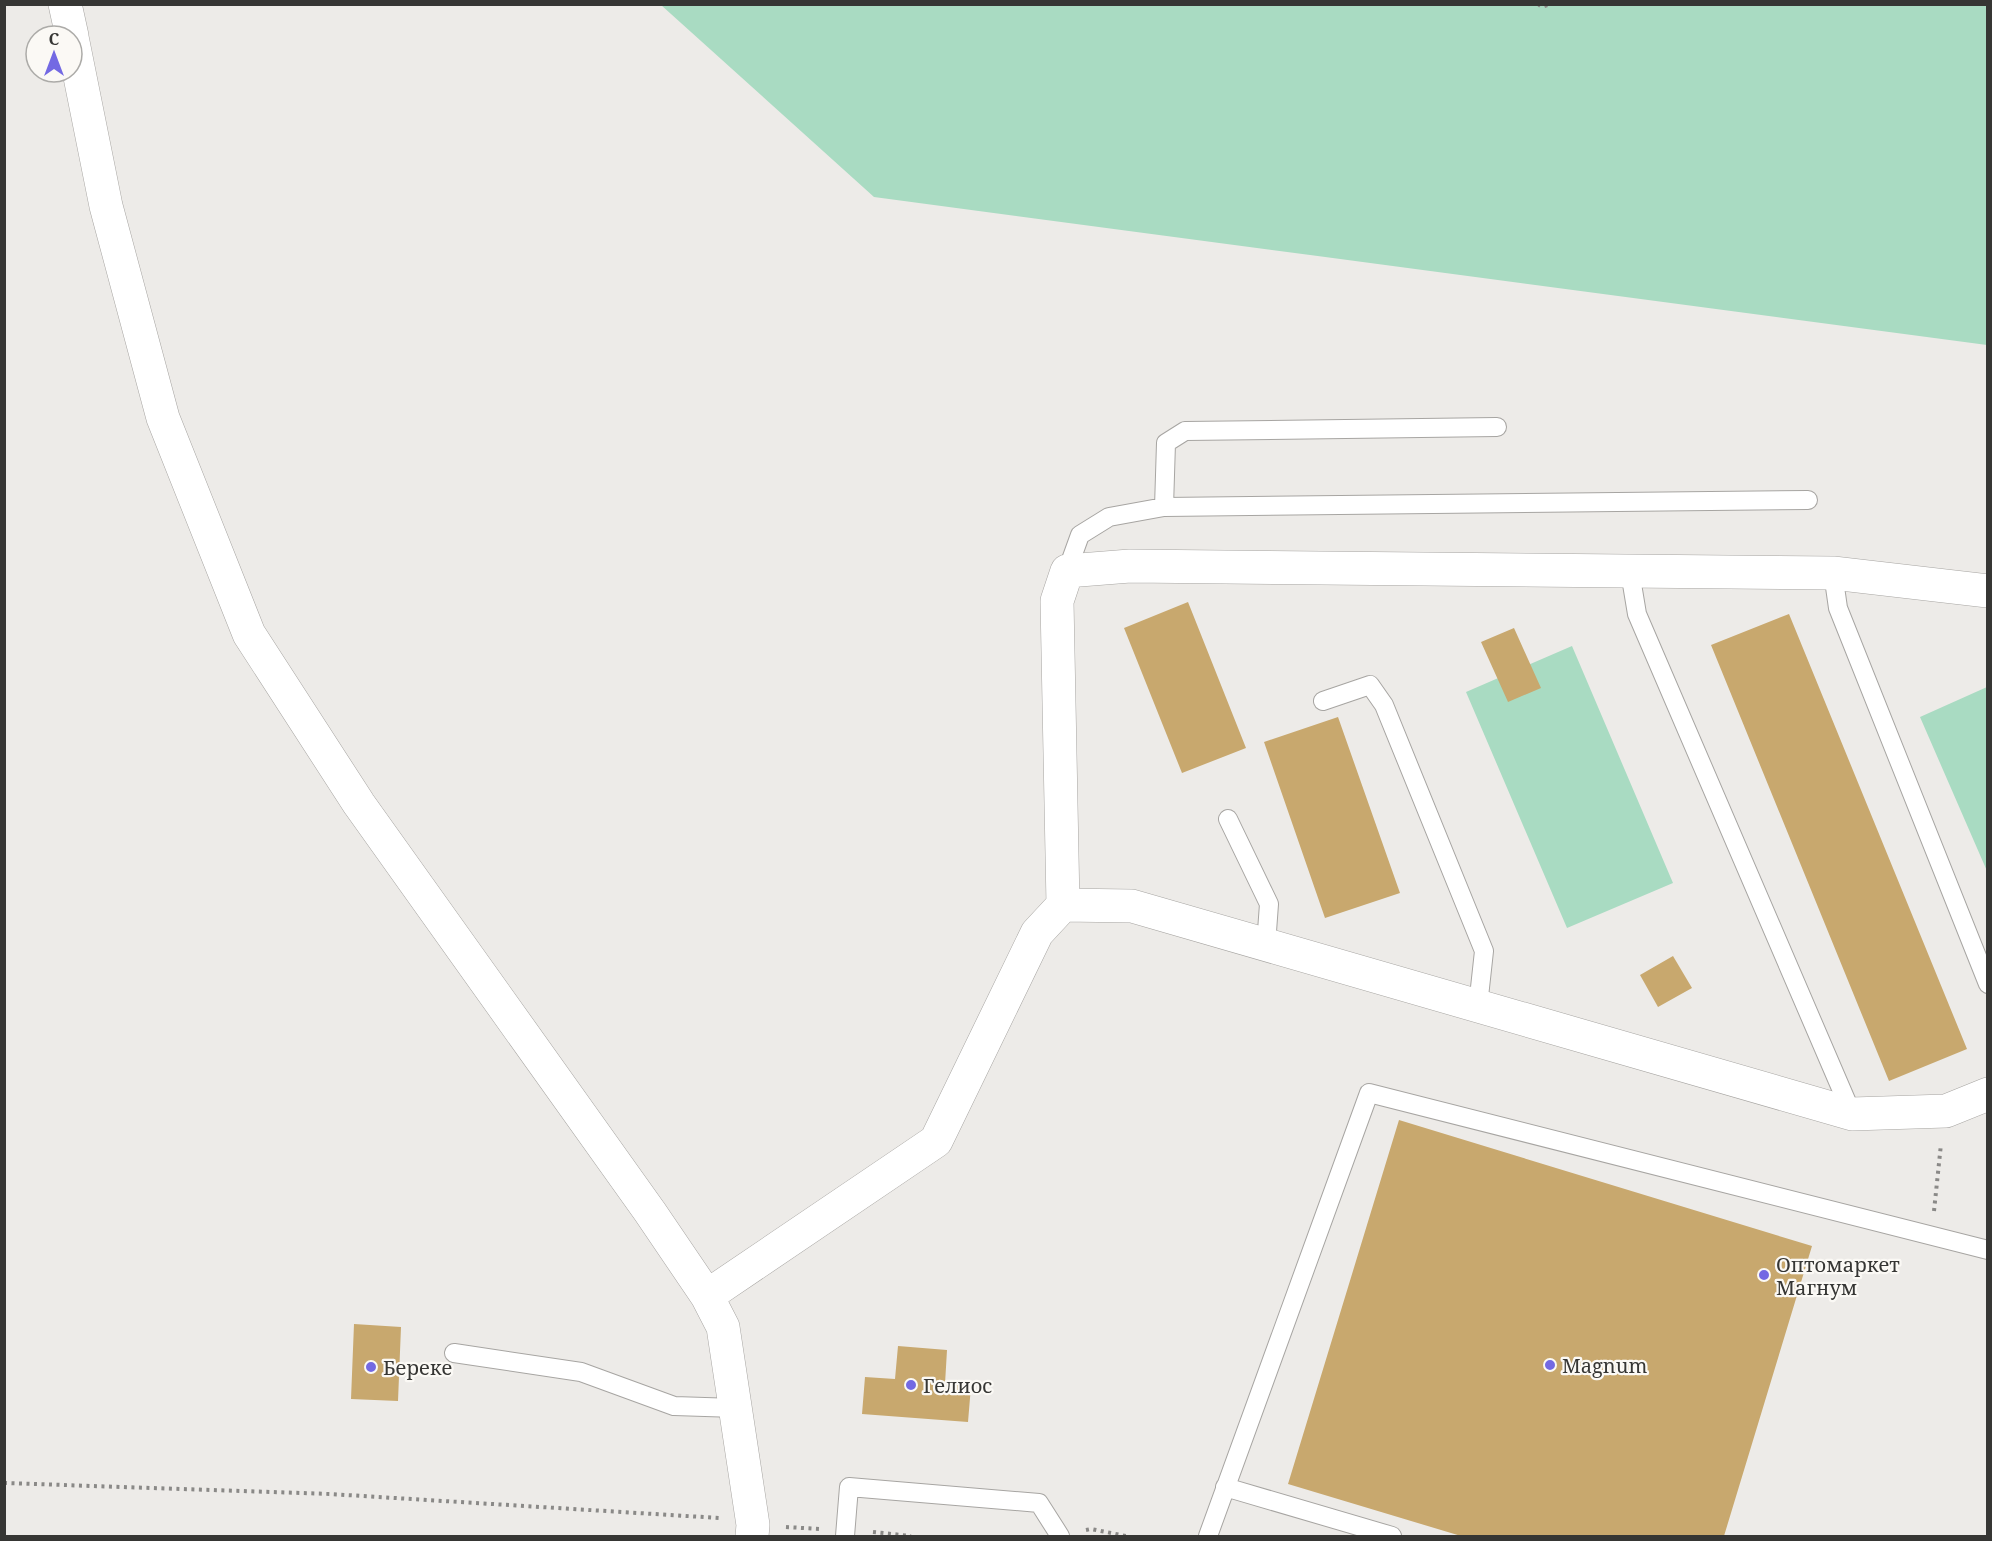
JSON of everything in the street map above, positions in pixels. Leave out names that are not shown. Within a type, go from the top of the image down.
[{"type":"street","points":[[66,4],[70,24]]},
{"type":"street","points":[[82,84],[106,206],[163,418],[249,634],[359,804],[650,1212],[707,1296],[723,1327],[752,1528]]},
{"type":"street","points":[[707,1296],[936,1142],[1037,933],[1063,905],[1057,601],[1067,572],[1130,566],[1833,573],[1988,591]]},
{"type":"street","points":[[1063,905],[1132,906],[1852,1114],[1946,1111],[1988,1094]]},
{"type":"lane","points":[[1164,507],[1166,443],[1185,431],[1497,427]]},
{"type":"lane","points":[[1067,572],[1080,536],[1109,517],[1164,507],[1808,500]]},
{"type":"lane","points":[[1630,572],[1637,614],[1852,1114]]},
{"type":"lane","points":[[1833,573],[1838,608],[1988,984]]},
{"type":"lane","points":[[1323,701],[1370,685],[1384,705],[1484,951],[1478,1006]]},
{"type":"lane","points":[[1228,819],[1269,904],[1266,945]]},
{"type":"lane","points":[[1208,1536],[1369,1094],[1988,1250]]},
{"type":"lane","points":[[454,1353],[581,1372],[674,1406],[736,1408]]},
{"type":"lane","points":[[845,1533],[849,1487],[1039,1503],[1060,1536]]},
{"type":"lane","points":[[1225,1487],[1392,1536]]},
{"type":"path","points":[[1538,4],[1542,7],[1550,4]]},
{"type":"path","points":[[1932,1236],[1946,1111]]},
{"type":"path","points":[[4,1483],[330,1494],[752,1528],[795,1528],[910,1536]]},
{"type":"path","points":[[1060,1536],[1091,1529],[1126,1536]]},
{"type":"green space","points":[[661,5],[1987,5],[1987,345],[874,197]]},
{"type":"green space","points":[[1572,646],[1673,883],[1567,928],[1466,692]]},
{"type":"green space","points":[[1987,687],[1987,871],[1920,717]]},
{"type":"building","points":[[1188,602],[1246,748],[1182,773],[1124,628]]},
{"type":"building","points":[[1789,614],[1967,1049],[1889,1081],[1711,645]]},
{"type":"building","points":[[1514,628],[1541,688],[1508,702],[1481,642]]},
{"type":"building","points":[[1338,717],[1400,893],[1325,918],[1264,742]]},
{"type":"building","points":[[1673,956],[1692,988],[1658,1007],[1640,975]]},
{"type":"building","name":"Magnum","points":[[1399,1120],[1812,1246],[1724,1536],[1461,1536],[1288,1484]]},
{"type":"building","points":[[354,1324],[401,1327],[398,1401],[351,1399]]},
{"type":"building","name":"Гелиос","points":[[898,1346],[947,1350],[945,1384],[971,1386],[968,1422],[862,1414],[865,1377],[895,1379]]},
{"type":"place","name":"Оптомаркет Магнум","points":[[1764,1275]]},
{"type":"place","name":"Magnum","points":[[1550,1365]]},
{"type":"place","name":"Береке","points":[[371,1367]]},
{"type":"place","name":"Гелиос","points":[[911,1385]]}]
